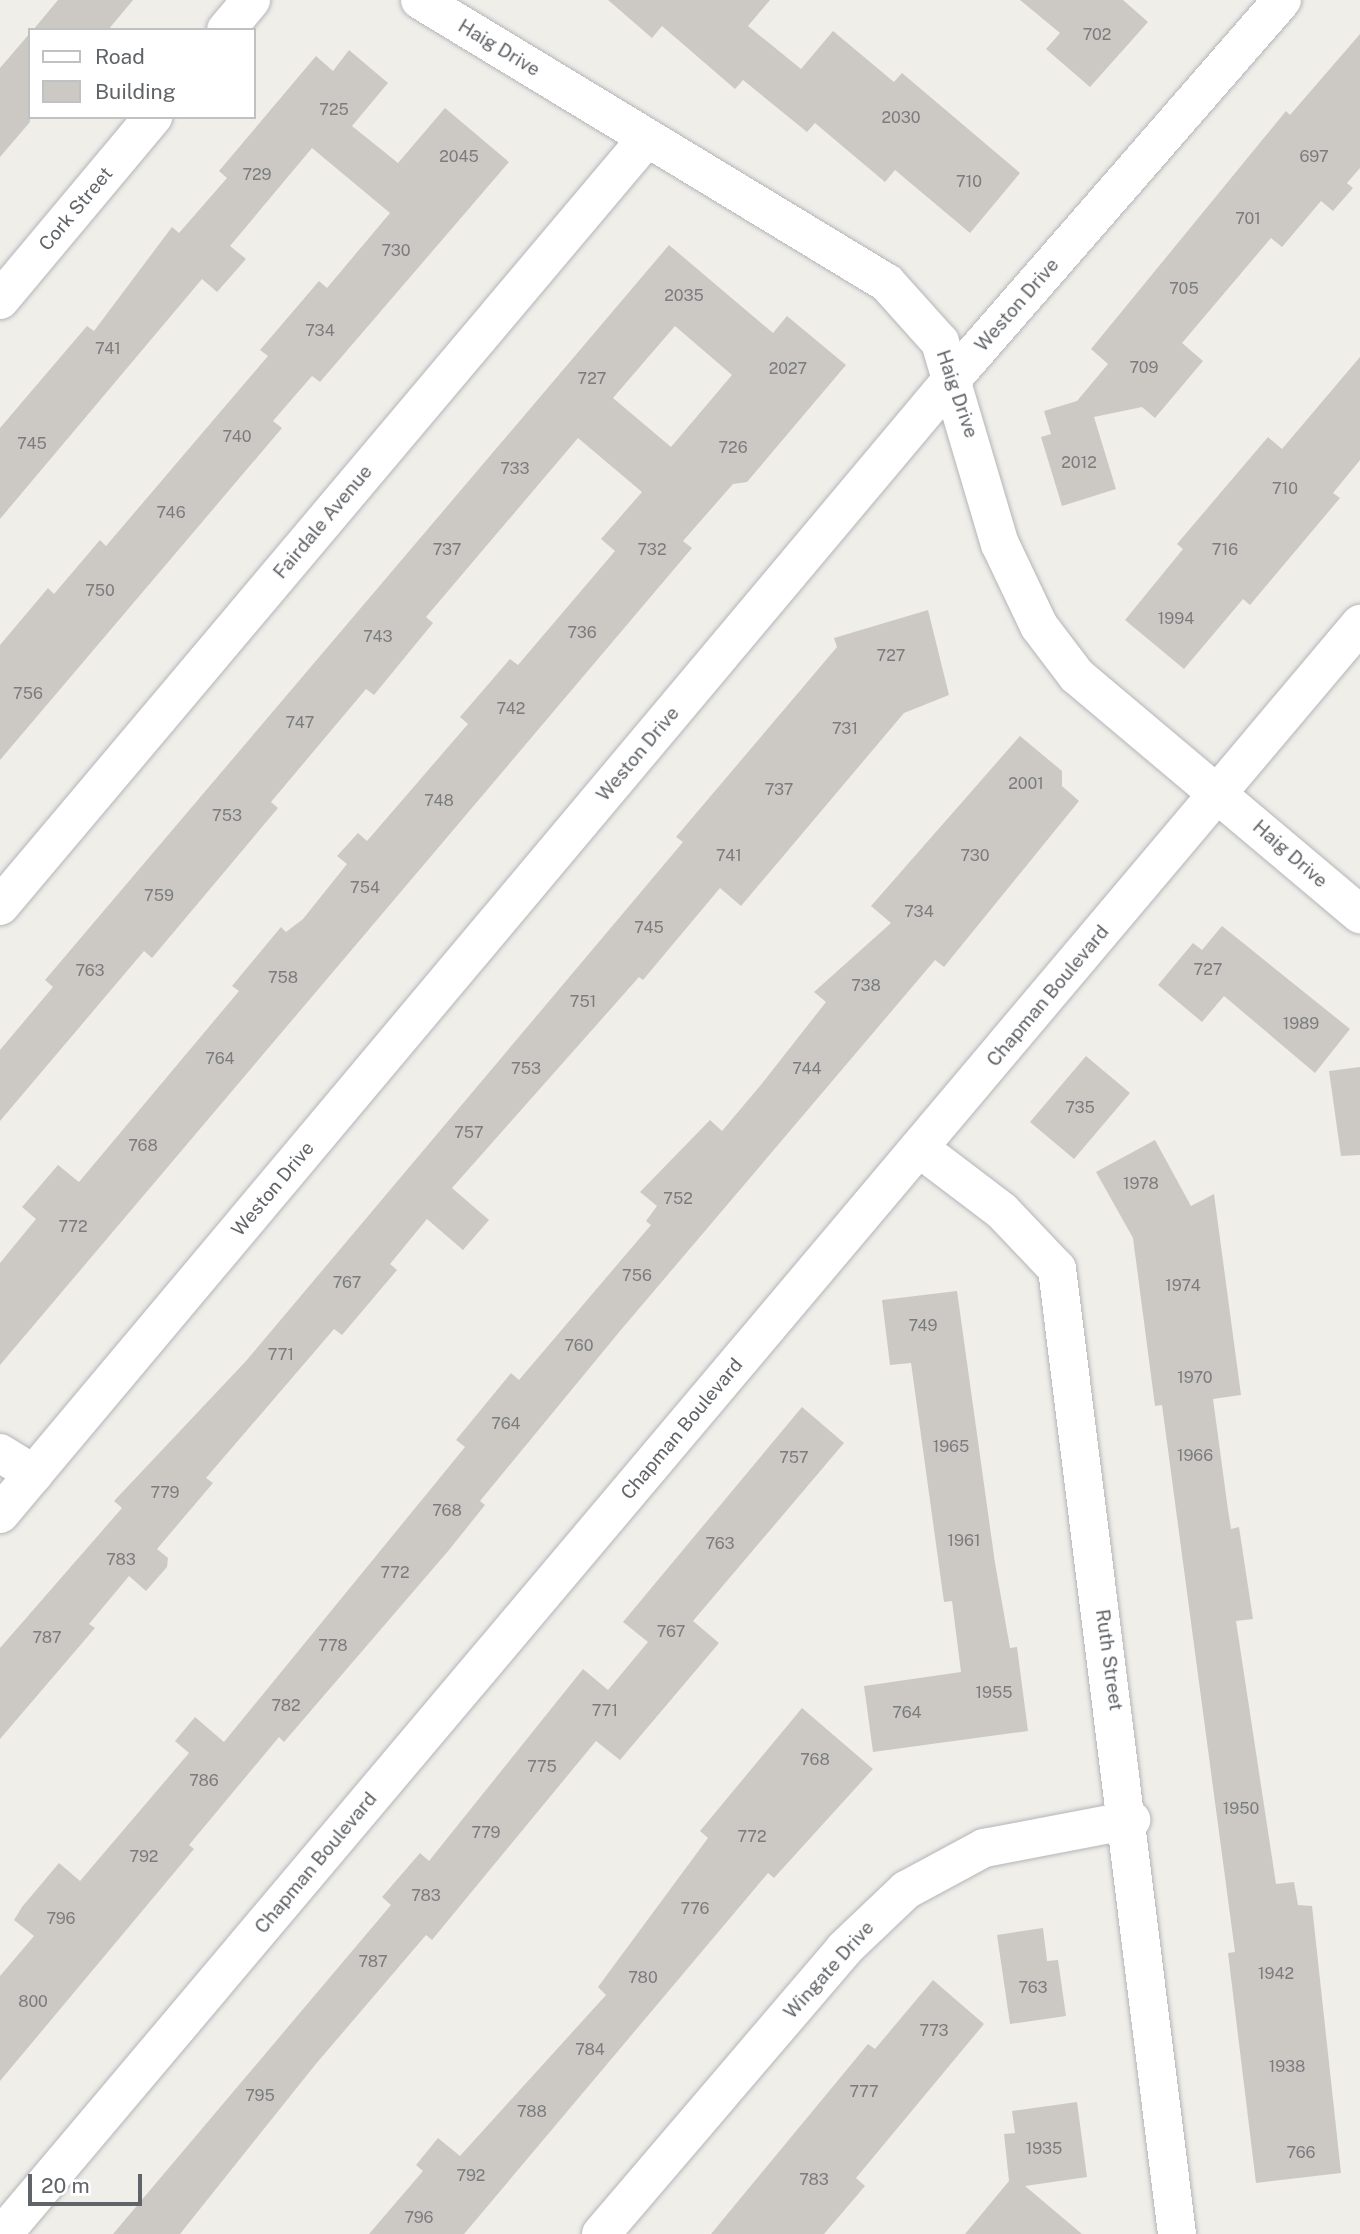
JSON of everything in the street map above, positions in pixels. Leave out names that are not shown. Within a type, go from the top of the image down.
[{"type":"street","points":[[228,28],[251,0]]},
{"type":"street","name":"Haig Drive","points":[[420,0],[887,283],[940,342],[953,378],[1000,544],[1039,626],[1077,676],[1220,793],[1360,914]]},
{"type":"street","name":"Weston Drive","points":[[0,1514],[953,378],[1282,0]]},
{"type":"street","name":"Cork Street","points":[[0,300],[151,119]]},
{"type":"street","name":"Fairdale Avenue","points":[[0,906],[647,138]]},
{"type":"street","name":"Chapman Boulevard","points":[[3,2234],[1360,624]]},
{"type":"street","name":"Ruth Street","points":[[919,1148],[1002,1211],[1057,1269],[1130,1820],[1177,2234]]},
{"type":"street","points":[[0,1453],[34,1474]]},
{"type":"street","name":"Wingate Drive","points":[[601,2234],[844,1949],[906,1890],[984,1848],[1130,1820]]},
{"type":"building","points":[[58,0],[133,0],[110,28],[35,28]]},
{"type":"building","points":[[608,0],[770,0],[748,26],[801,69],[833,31],[894,82],[902,73],[1020,173],[970,233],[895,170],[885,182],[815,123],[807,132],[743,80],[735,89],[662,26],[652,38]]},
{"type":"building","points":[[1020,0],[1123,0],[1148,22],[1090,87],[1046,49],[1060,33]]},
{"type":"building","points":[[1360,34],[1360,168],[1347,183],[1353,188],[1333,211],[1321,201],[1282,247],[1271,238],[1182,343],[1203,361],[1155,418],[1142,407],[1094,417],[1116,489],[1062,506],[1041,437],[1051,434],[1044,411],[1077,401],[1108,364],[1091,349],[1286,111],[1290,115]]},
{"type":"building","points":[[28,35],[30,122],[0,157],[0,68]]},
{"type":"building","points":[[349,50],[388,83],[352,126],[398,163],[445,108],[509,162],[320,382],[312,376],[273,421],[282,428],[0,760],[0,645],[48,588],[54,594],[100,540],[106,546],[268,356],[260,350],[319,281],[327,288],[390,213],[312,148],[230,246],[246,259],[217,292],[202,279],[0,519],[0,428],[87,326],[94,331],[172,227],[179,233],[227,178],[219,171],[316,56],[333,71]]},
{"type":"building","points":[[669,245],[773,333],[787,316],[846,365],[747,482],[733,484],[683,541],[692,548],[0,1365],[0,1263],[36,1219],[22,1207],[58,1165],[79,1182],[239,991],[232,986],[281,927],[286,932],[303,919],[347,864],[337,856],[358,833],[367,841],[468,724],[460,717],[510,659],[518,665],[615,551],[601,539],[642,492],[578,438],[426,617],[433,623],[374,695],[366,689],[271,802],[278,808],[152,958],[144,951],[0,1121],[0,1050],[53,987],[45,980]],"holes":[[[675,326],[732,375],[671,447],[613,398]]]},
{"type":"building","points":[[1360,357],[1360,460],[1333,493],[1340,498],[1250,605],[1243,599],[1184,669],[1125,620],[1183,549],[1177,544],[1268,437],[1282,449]]},
{"type":"building","points":[[928,610],[949,695],[904,713],[741,906],[720,888],[643,980],[639,977],[452,1188],[489,1220],[463,1250],[427,1219],[390,1264],[397,1270],[342,1335],[334,1329],[206,1478],[213,1483],[157,1549],[168,1558],[167,1567],[146,1591],[129,1576],[89,1624],[95,1628],[0,1739],[0,1648],[122,1508],[114,1501],[246,1361],[683,842],[676,837],[837,647],[834,638]]},
{"type":"building","points":[[1020,736],[1062,771],[1062,786],[1079,801],[944,967],[935,960],[620,1331],[480,1501],[485,1505],[449,1550],[284,1742],[279,1737],[189,1845],[194,1849],[0,2081],[0,1976],[34,1936],[14,1920],[22,1907],[59,1863],[80,1881],[189,1753],[175,1741],[195,1717],[224,1742],[465,1447],[456,1440],[511,1373],[519,1380],[651,1225],[646,1221],[657,1206],[640,1192],[710,1120],[722,1131],[760,1086],[826,1002],[814,992],[891,923],[871,906]]},
{"type":"building","points":[[1222,926],[1350,1029],[1315,1073],[1224,996],[1202,1022],[1158,985],[1193,943],[1202,950]]},
{"type":"building","points":[[1086,1056],[1130,1093],[1074,1159],[1030,1122]]},
{"type":"building","points":[[1360,1067],[1360,1155],[1341,1156],[1329,1071]]},
{"type":"building","points":[[1155,1140],[1191,1206],[1214,1194],[1241,1395],[1213,1399],[1231,1529],[1239,1527],[1253,1619],[1236,1621],[1276,1884],[1294,1882],[1298,1905],[1312,1906],[1341,2173],[1256,2183],[1228,1953],[1235,1952],[1162,1405],[1155,1406],[1133,1238],[1096,1172]]},
{"type":"building","points":[[957,1291],[995,1563],[1010,1648],[1017,1647],[1028,1731],[873,1752],[864,1686],[961,1672],[952,1601],[944,1602],[911,1363],[890,1365],[882,1300]]},
{"type":"building","points":[[802,1407],[844,1443],[693,1621],[719,1643],[620,1760],[596,1741],[432,1940],[426,1935],[315,2065],[180,2234],[113,2234],[391,1905],[382,1897],[420,1853],[429,1861],[583,1669],[608,1690],[648,1642],[623,1622]]},
{"type":"building","points":[[802,1708],[873,1769],[774,1878],[768,1873],[464,2234],[369,2234],[423,2171],[416,2165],[438,2138],[460,2156],[606,1995],[598,1987],[708,1838],[700,1831]]},
{"type":"building","points":[[1043,1928],[1047,1961],[1058,1960],[1066,2016],[1010,2024],[997,1935]]},
{"type":"building","points":[[933,1980],[984,2024],[856,2178],[865,2186],[824,2234],[711,2234],[868,2044],[875,2049]]},
{"type":"building","points":[[1077,2102],[1087,2177],[1025,2186],[1082,2234],[965,2234],[1009,2181],[1004,2134],[1015,2133],[1012,2111]]}]
